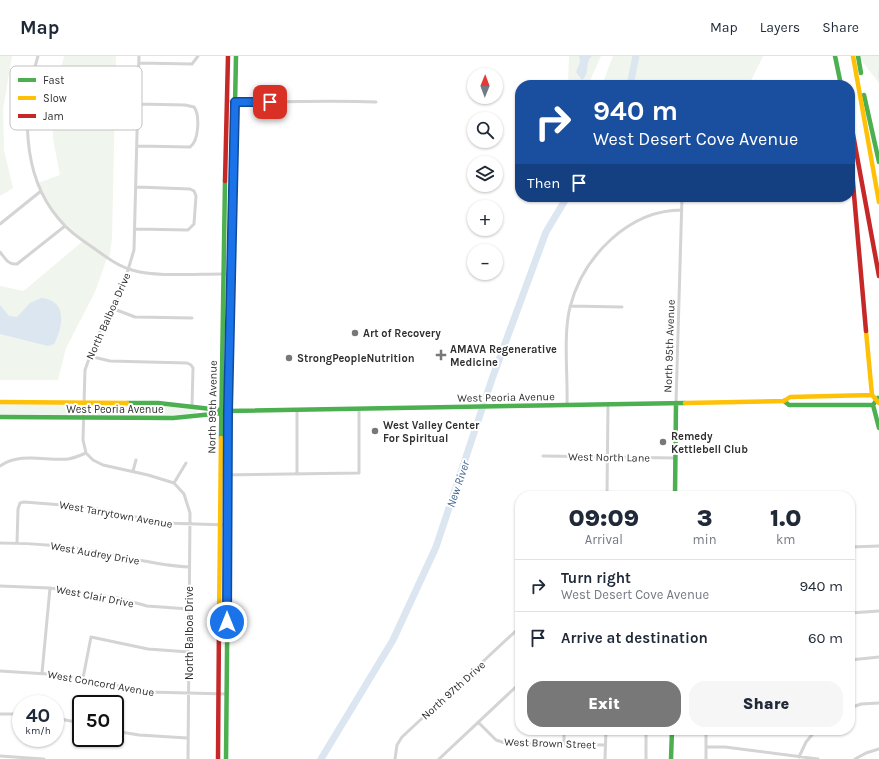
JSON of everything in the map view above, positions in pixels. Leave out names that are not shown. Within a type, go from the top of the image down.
[{"type":"main road","name":"North 99th Avenue","points":[[218,759],[222,330],[228,56]]},
{"type":"main road","name":"North 99th Avenue","points":[[226,759],[228,411],[236,56]]},
{"type":"main road","points":[[836,56],[840,80]]},
{"type":"main road","points":[[839,56],[843,80]]},
{"type":"main road","points":[[853,56],[879,202]]},
{"type":"main road","points":[[858,56],[879,162]]},
{"type":"main road","points":[[855,145],[879,276]]},
{"type":"main road","points":[[855,202],[872,395],[878,400],[872,405],[879,428]]},
{"type":"main road","points":[[222,330],[230,330]]},
{"type":"main road","name":"West Peoria Avenue","points":[[784,401],[790,397],[872,395]]},
{"type":"main road","name":"West Peoria Avenue","points":[[0,418],[172,418],[221,414],[228,411],[784,401],[789,404],[872,405]]},
{"type":"main road","name":"West Peoria Avenue","points":[[0,402],[158,403],[221,408],[228,411]]},
{"type":"main road","name":"North 95th Avenue","points":[[674,491],[676,403]]},
{"type":"main road","points":[[219,622],[227,622]]},
{"type":"main road","points":[[671,759],[672,735]]},
{"type":"street","points":[[36,66],[38,56]]},
{"type":"street","name":"North Balboa Drive","points":[[139,66],[140,56]]},
{"type":"street","points":[[139,63],[192,64],[198,56]]},
{"type":"street","points":[[227,101],[279,103],[324,100],[376,102]]},
{"type":"street","points":[[138,146],[190,147],[197,137],[196,109],[190,105],[142,104]]},
{"type":"street","points":[[28,130],[32,159],[41,192],[52,211],[65,226],[101,253],[129,270],[151,273],[231,274]]},
{"type":"street","name":"North Balboa Drive","points":[[86,452],[83,440],[82,402],[84,377],[89,356],[96,339],[114,309],[129,270],[134,250],[136,229],[138,130]]},
{"type":"street","points":[[136,229],[188,230],[194,224],[195,208],[195,193],[192,189],[137,187]]},
{"type":"street","points":[[0,224],[41,192]]},
{"type":"street","name":"North 95th Avenue","points":[[676,403],[682,202]]},
{"type":"street","points":[[567,405],[570,306],[590,264],[596,254],[607,243],[642,218],[658,212],[682,210]]},
{"type":"street","points":[[0,252],[8,262],[13,265],[17,264],[65,226]]},
{"type":"street","points":[[570,306],[622,308]]},
{"type":"street","points":[[114,309],[135,317],[192,318]]},
{"type":"street","points":[[89,356],[110,361],[187,363],[193,368],[192,406]]},
{"type":"street","points":[[607,491],[608,404]]},
{"type":"street","points":[[220,475],[359,473],[359,409]]},
{"type":"street","points":[[297,410],[297,474]]},
{"type":"street","points":[[0,466],[11,460],[69,459],[86,452],[93,460],[103,465],[133,471],[174,483],[186,463]]},
{"type":"street","name":"West North Lane","points":[[543,456],[675,458]]},
{"type":"street","points":[[133,471],[136,460]]},
{"type":"street","name":"North Balboa Drive","points":[[174,483],[187,500],[189,524],[188,759]]},
{"type":"street","name":"West Tarrytown Avenue","points":[[17,543],[18,509],[20,503],[24,502],[88,506],[164,523],[228,525]]},
{"type":"street","name":"West Audrey Drive","points":[[0,543],[63,546],[105,553],[153,564],[189,566]]},
{"type":"street","points":[[855,547],[879,546]]},
{"type":"street","name":"West Clair Drive","points":[[0,586],[50,588],[110,597],[147,606],[189,609]]},
{"type":"street","points":[[42,672],[50,588]]},
{"type":"street","points":[[855,613],[879,611]]},
{"type":"street","name":"North 97th Drive","points":[[395,759],[397,745],[402,737],[515,632]]},
{"type":"street","points":[[83,678],[91,637],[148,649],[189,652]]},
{"type":"street","points":[[855,659],[879,657]]},
{"type":"street","name":"West Concord Avenue","points":[[0,670],[42,672],[83,678],[110,686],[148,692],[227,694]]},
{"type":"street","points":[[439,759],[515,688]]},
{"type":"street","points":[[855,706],[860,704],[879,703]]},
{"type":"street","points":[[0,714],[12,714]]},
{"type":"street","name":"West Brown Street","points":[[478,722],[500,742],[605,745]]},
{"type":"street","points":[[124,732],[139,735],[188,738]]},
{"type":"street","points":[[564,735],[564,744]]},
{"type":"street","points":[[605,759],[606,735]]},
{"type":"street","points":[[646,735],[646,759]]},
{"type":"street","points":[[706,735],[706,759]]},
{"type":"street","points":[[799,757],[806,742],[812,735]]},
{"type":"street","points":[[706,747],[725,747],[818,759]]},
{"type":"street","points":[[855,759],[866,753],[879,749]]},
{"type":"street","points":[[0,756],[44,759]]},
{"type":"shaded area","points":[[0,56],[12,56],[3,109],[4,150],[13,188],[0,196]]},
{"type":"shaded area","points":[[64,56],[116,56],[116,66],[62,66]]},
{"type":"shaded area","points":[[569,56],[601,56],[590,80],[568,80]]},
{"type":"shaded area","points":[[579,56],[592,56],[588,62],[585,77],[582,80],[576,72],[580,62]]},
{"type":"shaded area","points":[[613,56],[763,56],[751,80],[604,80]]},
{"type":"shaded area","points":[[858,56],[879,56],[879,83]]},
{"type":"shaded area","points":[[53,130],[114,130],[112,239],[109,259],[107,258],[95,292],[66,348],[58,380],[0,380],[0,286],[23,291],[83,241],[52,211],[38,183],[60,175]]},
{"type":"shaded area","points":[[41,298],[50,300],[56,304],[61,315],[60,330],[54,344],[48,346],[0,334],[0,305],[9,316],[17,317],[30,303]]},
{"type":"shaded area","points":[[0,404],[77,404],[79,407],[77,415],[0,416]]},
{"type":"shaded area","points":[[156,405],[196,409],[198,411],[195,413],[159,417],[87,416],[85,406]]},
{"type":"waterway","name":"New River","points":[[631,80],[636,56]]},
{"type":"waterway","points":[[879,71],[879,78]]},
{"type":"waterway","name":"New River","points":[[321,759],[393,640],[436,547],[492,379],[546,232],[564,202]]},
{"type":"traffic: fast","points":[[231,302],[236,56]]},
{"type":"traffic: fast","points":[[835,56],[840,80]]},
{"type":"traffic: fast","points":[[858,56],[861,73]]},
{"type":"traffic: fast","points":[[864,95],[879,162]]},
{"type":"traffic: fast","points":[[221,438],[225,181]]},
{"type":"traffic: fast","points":[[878,398],[873,405],[879,428]]},
{"type":"traffic: fast","points":[[784,401],[789,405],[873,405]]},
{"type":"traffic: fast","points":[[127,403],[158,403],[229,411],[685,403]]},
{"type":"traffic: fast","points":[[675,491],[676,403]]},
{"type":"traffic: fast","points":[[0,417],[173,418],[223,413]]},
{"type":"traffic: fast","points":[[226,759],[229,442]]},
{"type":"traffic: fast","points":[[671,759],[672,735]]},
{"type":"traffic: slow","points":[[853,56],[879,202]]},
{"type":"traffic: slow","points":[[229,442],[231,302]]},
{"type":"traffic: slow","points":[[866,331],[872,395],[879,403]]},
{"type":"traffic: slow","points":[[685,403],[784,401],[790,397],[872,395]]},
{"type":"traffic: slow","points":[[0,402],[127,403]]},
{"type":"traffic: slow","points":[[219,622],[221,438]]},
{"type":"traffic: jam","points":[[225,181],[228,56]]},
{"type":"traffic: jam","points":[[855,145],[879,276]]},
{"type":"traffic: jam","points":[[855,202],[866,331]]},
{"type":"traffic: jam","points":[[218,759],[219,622]]},
{"type":"place","name":"Art of Recovery","points":[[355,333]]},
{"type":"place","name":"AMAVA Regenerative Medicine","points":[[441,355]]},
{"type":"place","name":"StrongPeopleNutrition","points":[[289,358]]},
{"type":"place","name":"West Valley Center For Spiritual","points":[[375,431]]},
{"type":"place","name":"Remedy Kettlebell Club","points":[[663,442]]},
{"type":"route","points":[[227,622],[228,411],[235,102],[270,102]]}]
